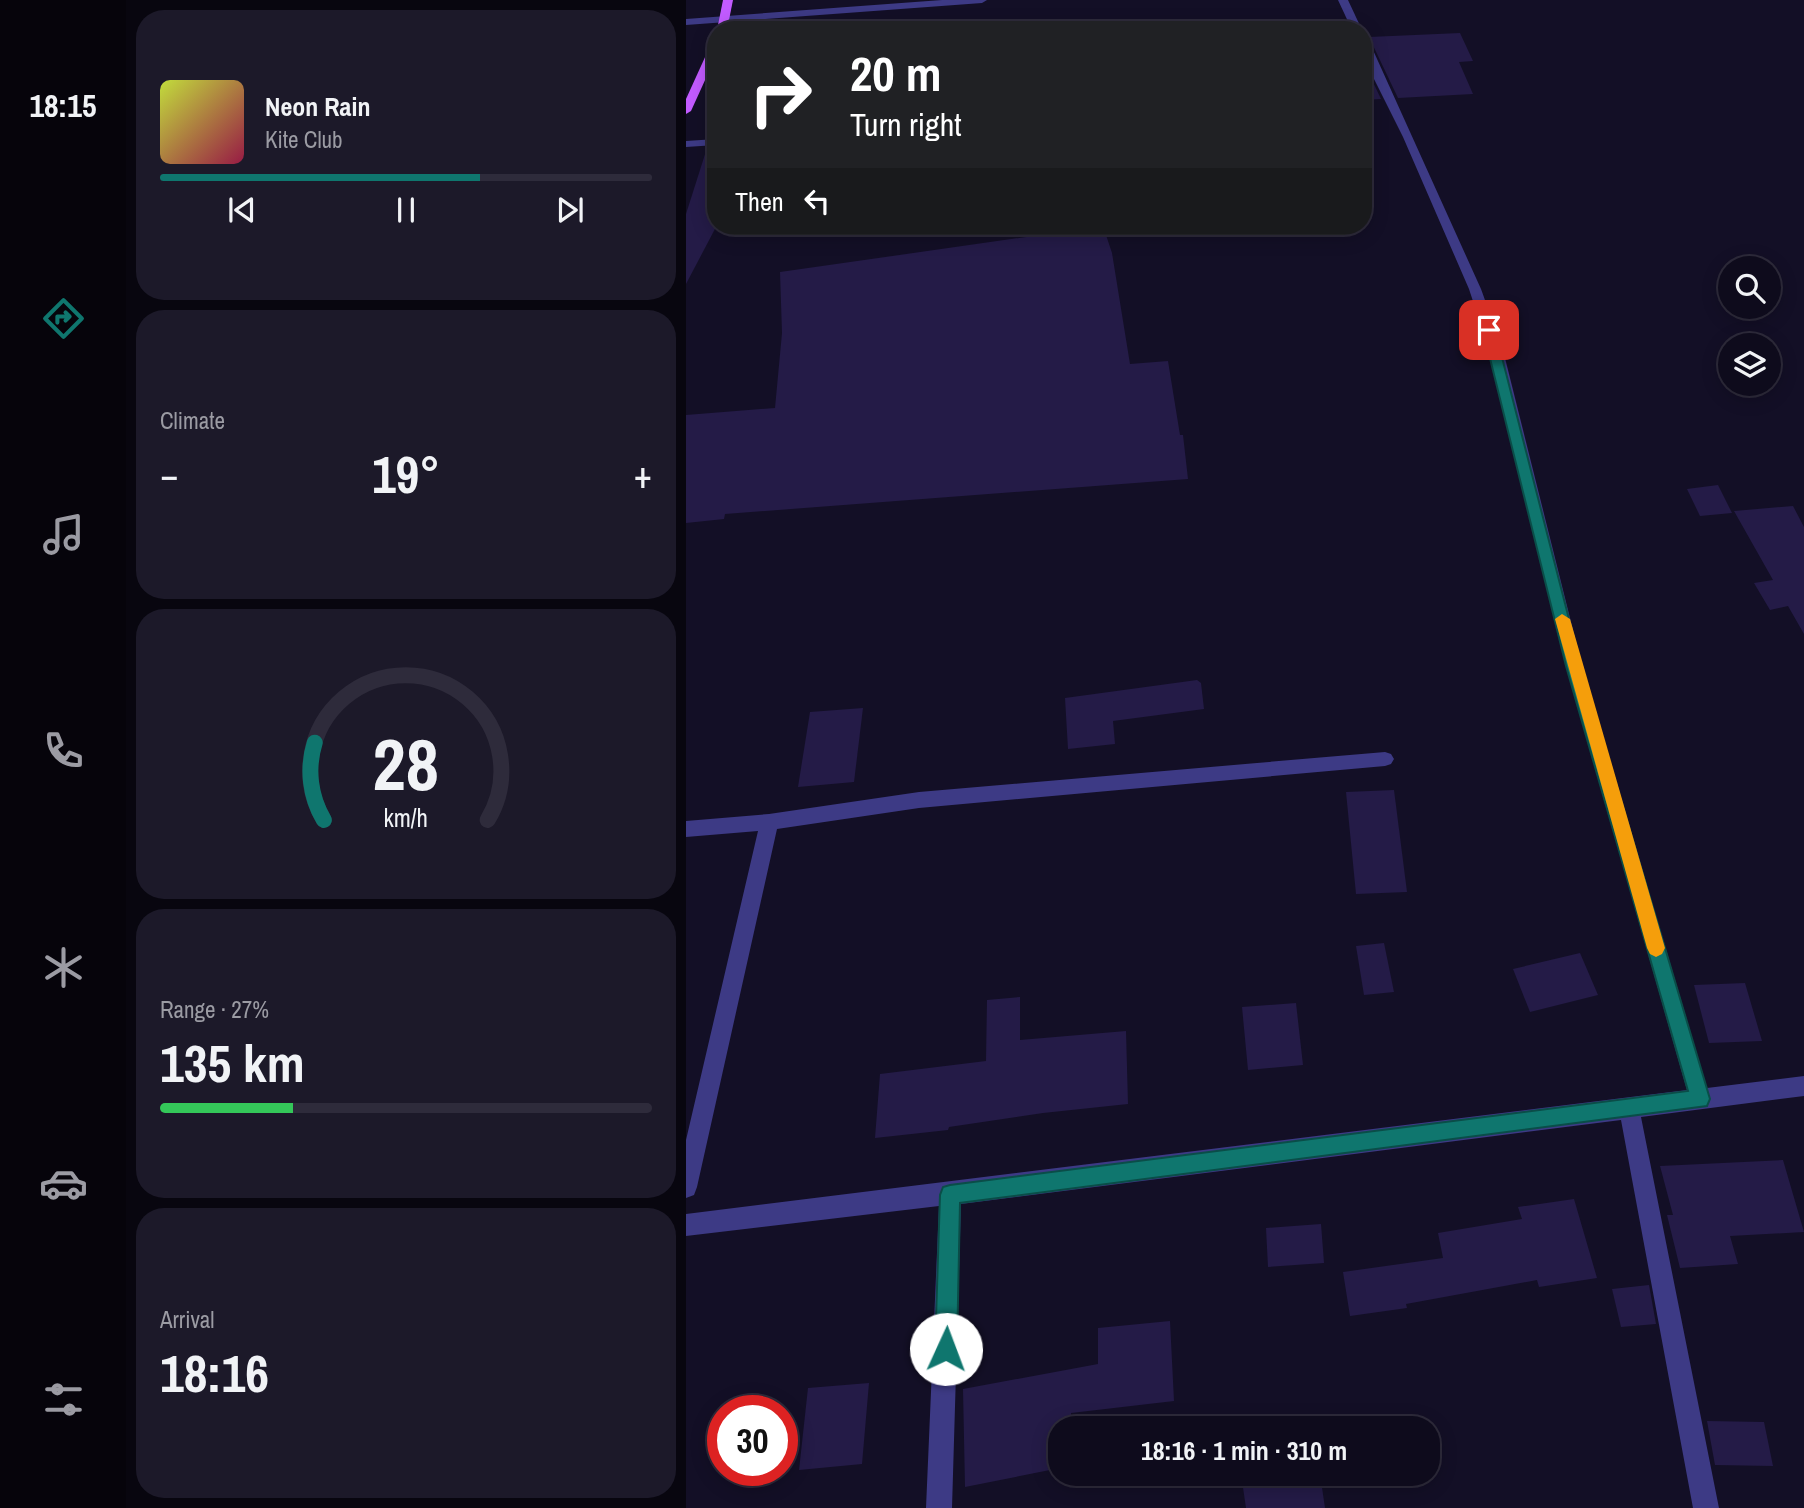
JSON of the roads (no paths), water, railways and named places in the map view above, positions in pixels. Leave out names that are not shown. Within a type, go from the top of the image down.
[{"type":"main road","points":[[725,21],[728,0]]},
{"type":"main road","points":[[686,111],[707,64]]},
{"type":"street","points":[[686,22],[982,0]]},
{"type":"street","points":[[1343,0],[1353,21]]},
{"type":"street","points":[[1372,62],[1409,136],[1464,265],[1496,350],[1574,666],[1700,1099]]},
{"type":"street","points":[[686,144],[707,143]]},
{"type":"street","points":[[686,829],[769,822],[919,800],[1385,759]]},
{"type":"street","points":[[686,1187],[769,822]]},
{"type":"street","points":[[686,1225],[950,1195],[1804,1086]]},
{"type":"street","points":[[1629,1108],[1706,1508]]},
{"type":"street","points":[[939,1508],[950,1195]]}]
